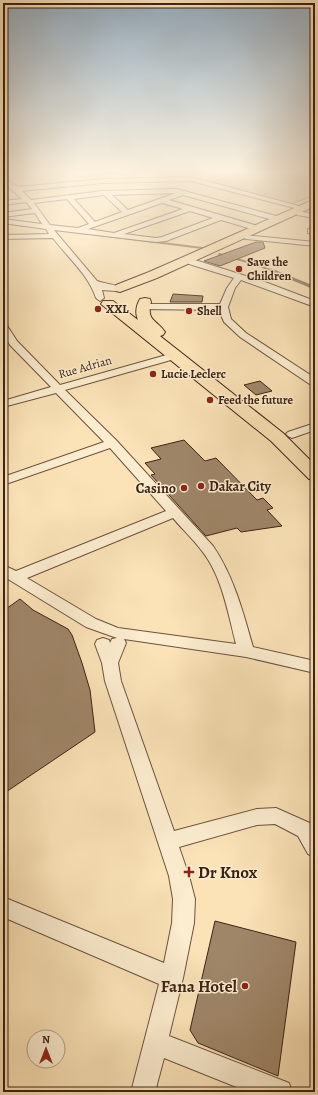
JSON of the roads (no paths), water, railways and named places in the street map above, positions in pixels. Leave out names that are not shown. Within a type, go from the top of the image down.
[{"type":"highway","points":[[104,301],[105,292],[153,275],[269,222]]},
{"type":"highway","points":[[145,302],[154,282],[167,273],[278,222]]},
{"type":"highway","points":[[118,288],[138,289],[145,292],[143,316],[152,327],[292,434],[315,456]]},
{"type":"highway","points":[[104,301],[125,306],[145,302]]},
{"type":"highway","points":[[104,301],[277,437],[315,475]]},
{"type":"street","points":[[8,222],[52,231]]},
{"type":"street","points":[[45,222],[95,283],[104,301]]},
{"type":"street","points":[[77,230],[102,222]]},
{"type":"street","points":[[114,235],[152,222]]},
{"type":"street","points":[[4,235],[77,230],[149,239],[163,239],[209,222]]},
{"type":"street","points":[[234,222],[255,228]]},
{"type":"street","points":[[3,225],[52,231]]},
{"type":"street","points":[[246,237],[315,244]]},
{"type":"street","points":[[192,262],[315,304]]},
{"type":"street","points":[[239,277],[230,288],[223,307],[227,320],[243,335],[315,383]]},
{"type":"street","points":[[95,283],[102,287],[118,288]]},
{"type":"street","points":[[145,302],[223,307]]},
{"type":"street","points":[[3,326],[8,344],[58,388],[112,443],[176,512],[208,550],[220,567],[227,582],[246,651]]},
{"type":"street","name":"Rue Adrian","points":[[3,404],[174,356]]},
{"type":"street","points":[[292,434],[315,426]]},
{"type":"street","points":[[3,481],[112,443]]},
{"type":"street","points":[[9,573],[176,512]]},
{"type":"street","points":[[9,573],[59,606],[109,635],[146,636],[246,651],[315,667]]},
{"type":"street","points":[[109,635],[110,663],[113,681],[179,876],[184,899],[183,923],[172,978],[143,1092]]},
{"type":"street","points":[[167,842],[257,817],[276,816],[305,830],[315,848]]},
{"type":"street","points":[[3,907],[172,978]]},
{"type":"street","points":[[156,1043],[280,1092]]},
{"type":"waterway","points":[[3,223],[26,226]]},
{"type":"waterway","points":[[83,233],[202,248]]},
{"type":"waterway","points":[[219,254],[226,256]]},
{"type":"waterway","points":[[233,258],[273,271]]},
{"type":"waterway","points":[[271,270],[315,288]]},
{"type":"place","name":"Save the Children","points":[[239,269]]},
{"type":"place","name":"XXL","points":[[98,309]]},
{"type":"place","name":"Shell","points":[[189,311]]},
{"type":"place","name":"Lucie Leclerc","points":[[153,374]]},
{"type":"place","name":"Feed the future","points":[[210,400]]},
{"type":"place","name":"Dakar City","points":[[201,486]]},
{"type":"place","name":"Casino","points":[[184,488]]},
{"type":"place","name":"Dr Knox","points":[[189,872]]},
{"type":"place","name":"Fana Hotel","points":[[245,986]]}]
